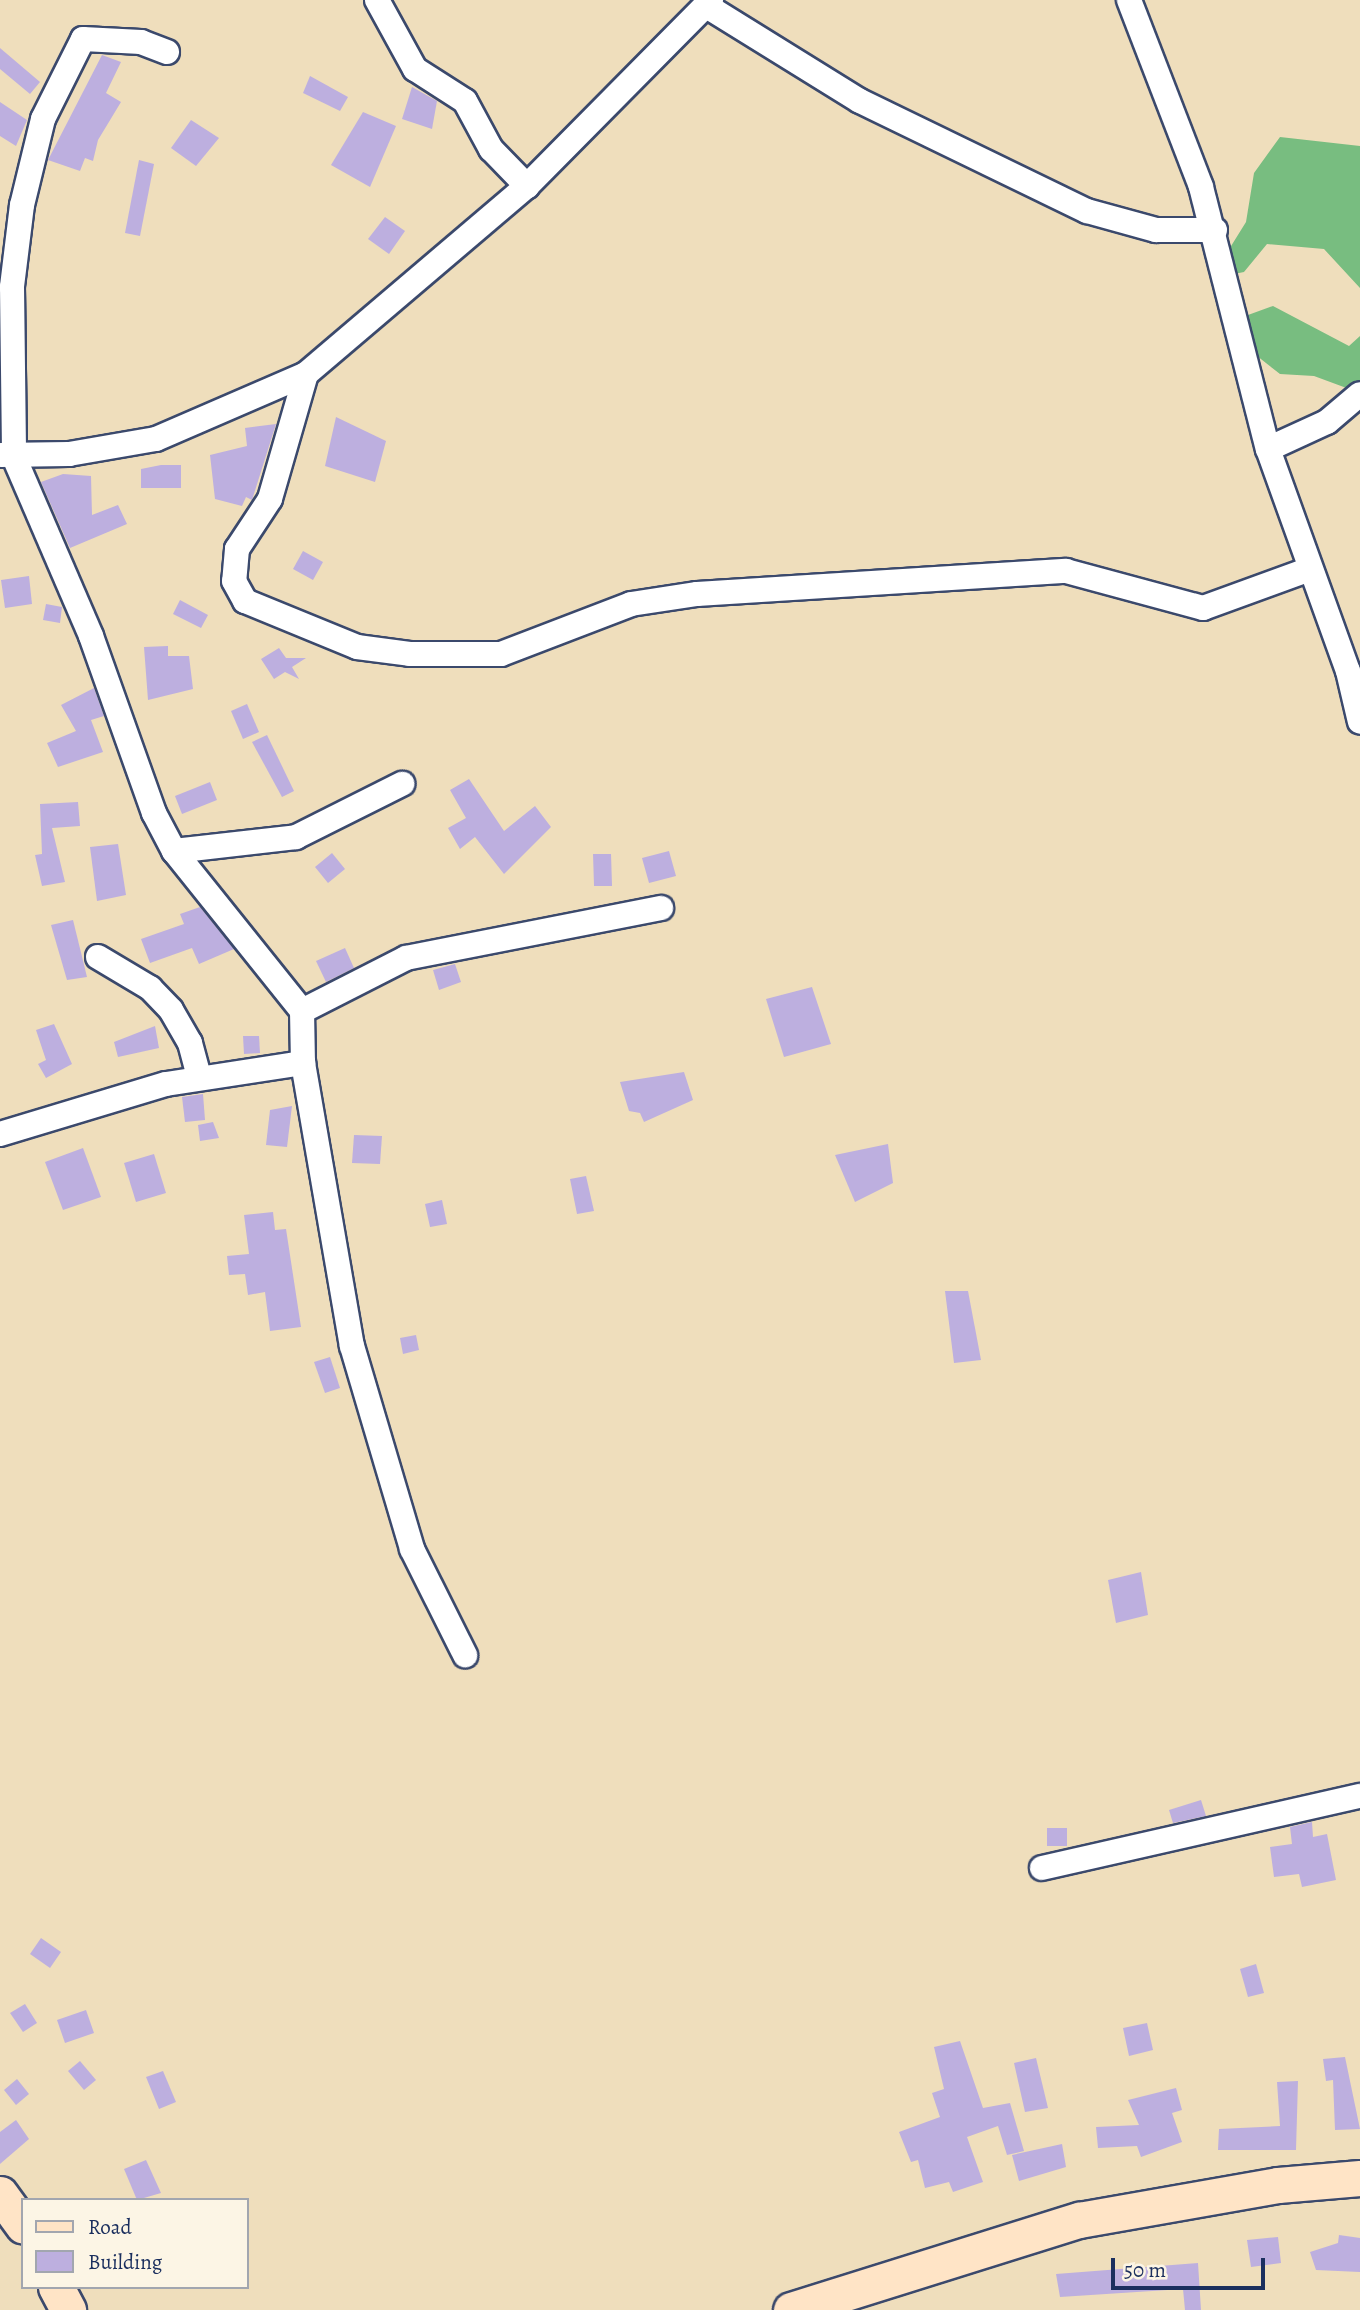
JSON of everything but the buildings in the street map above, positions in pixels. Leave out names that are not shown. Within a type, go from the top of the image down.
[{"type":"main road","points":[[791,2310],[1079,2220],[1278,2185],[1360,2178]]},
{"type":"main road","points":[[0,2194],[21,2223]]},
{"type":"main road","points":[[57,2289],[68,2310]]},
{"type":"street","points":[[377,0],[415,69],[465,102],[491,149],[527,186]]},
{"type":"street","points":[[1129,0],[1214,230],[1268,449],[1360,722]]},
{"type":"street","points":[[7,456],[156,439],[306,374],[527,186],[708,3],[860,102],[1087,211],[1156,230],[1214,230]]},
{"type":"street","points":[[167,52],[141,42],[83,39],[43,119],[22,205],[12,287],[7,456],[174,851],[302,1011],[303,1063],[352,1346],[412,1549],[465,1655]]},
{"type":"street","points":[[306,374],[275,486],[240,540],[234,581],[238,593],[259,609],[357,647],[410,654],[501,654],[644,602],[1030,571],[1066,571],[1203,608],[1310,569]]},
{"type":"street","points":[[1268,449],[1318,427],[1360,394]]},
{"type":"street","points":[[174,851],[296,837],[402,784]]},
{"type":"street","points":[[302,1011],[406,958],[661,908]]},
{"type":"street","points":[[98,957],[150,988],[171,1010],[190,1043],[199,1077]]},
{"type":"street","points":[[0,1133],[107,1098],[199,1077],[303,1063]]},
{"type":"street","points":[[1042,1868],[1360,1796]]},
{"type":"green space","points":[[1280,137],[1360,146],[1360,288],[1324,249],[1267,244],[1244,272],[1229,275],[1223,259],[1246,222],[1254,173]]},
{"type":"green space","points":[[1273,306],[1349,346],[1360,336],[1360,393],[1314,376],[1280,374],[1252,352],[1248,315]]}]
